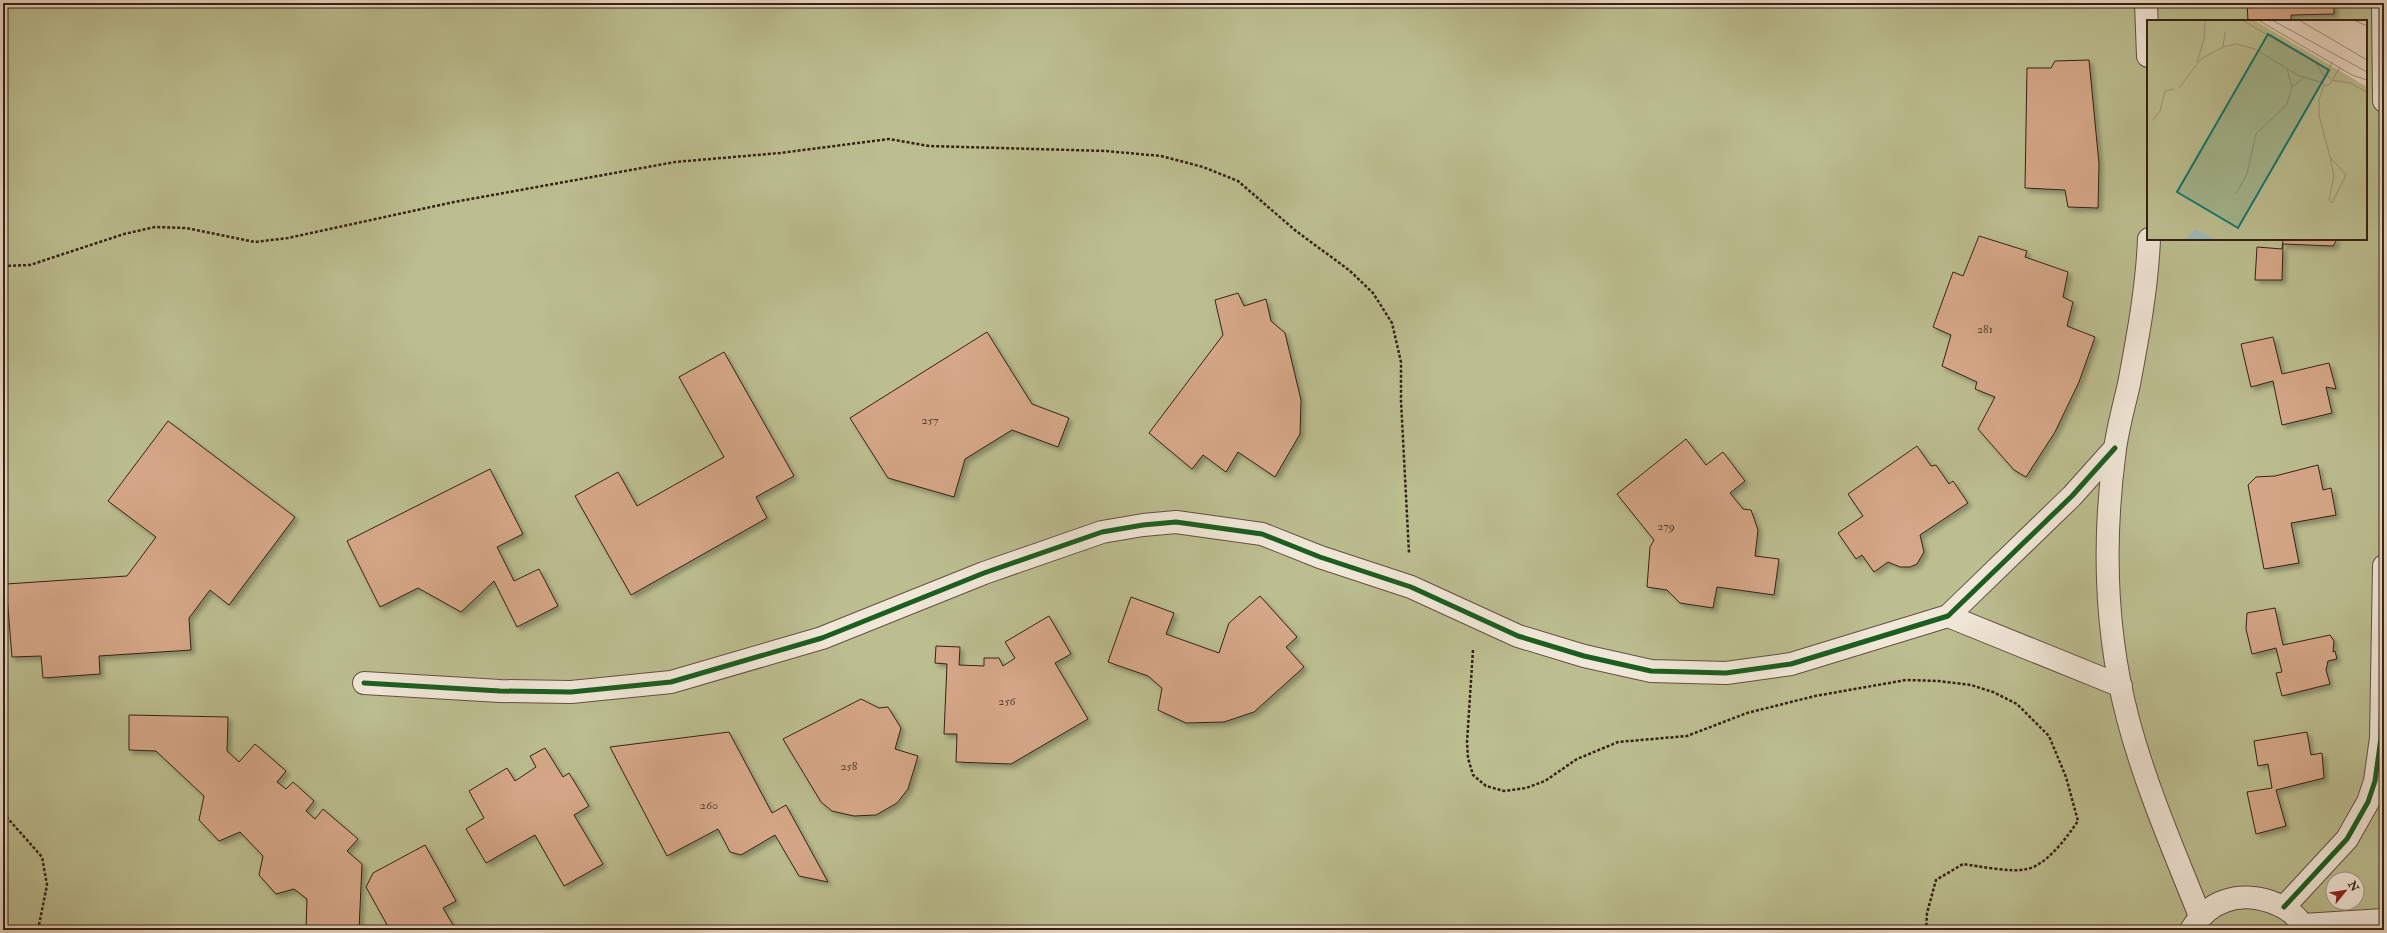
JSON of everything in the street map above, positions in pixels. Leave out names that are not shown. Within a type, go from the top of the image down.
[{"type":"street","points":[[2146,3],[2147,30]]},
{"type":"street","points":[[2383,3],[2384,101]]},
{"type":"street","points":[[2149,240],[2145,293],[2115,448],[2109,507],[2108,567],[2111,627],[2128,719],[2147,782],[2195,923],[2226,901],[2256,898],[2284,907],[2304,928],[2384,920]]},
{"type":"street","points":[[364,683],[500,691],[571,692],[671,682],[822,638],[984,573],[1102,532],[1143,525],[1176,522],[1262,534],[1320,557],[1411,586],[1518,636],[1584,656],[1651,671],[1726,673],[1791,664],[1948,616],[2072,496],[2115,448]]},
{"type":"street","points":[[2284,907],[2347,839],[2368,802],[2375,781],[2381,738],[2384,566]]},
{"type":"street","points":[[1948,616],[2121,686]]},
{"type":"path","points":[[3,266],[30,266],[124,234],[155,227],[186,228],[255,242],[288,238],[454,202],[675,162],[780,153],[889,139],[929,146],[1106,151],[1161,156],[1202,167],[1238,181],[1302,235],[1349,270],[1373,293],[1392,323],[1401,362],[1401,401],[1411,586]]},
{"type":"path","points":[[1475,615],[1467,742],[1468,758],[1473,775],[1478,781],[1486,786],[1504,791],[1526,788],[1545,781],[1578,759],[1618,742],[1688,736],[1747,713],[1777,705],[1815,696],[1906,680],[1938,681],[1971,686],[1993,692],[2017,704],[2049,736],[2066,777],[2078,821],[2064,842],[2049,856],[2027,869],[1988,868],[1963,864],[1936,880],[1927,913],[1926,930]]},
{"type":"path","points":[[3,813],[42,857],[47,885],[38,930]]},
{"type":"green space","points":[[3,3],[2384,3],[2384,930],[3,930]]},
{"type":"building","points":[[2247,3],[2334,3],[2334,14],[2291,15],[2291,20],[2248,20]]},
{"type":"building","points":[[2089,60],[2099,164],[2098,208],[2068,207],[2065,190],[2025,188],[2027,68],[2051,68],[2055,61]]},
{"type":"building","points":[[1979,236],[2027,251],[2025,257],[2068,272],[2063,297],[2073,302],[2067,326],[2095,337],[2079,382],[2055,432],[2026,477],[2014,470],[1978,429],[1995,397],[1975,389],[1977,382],[1942,366],[1951,335],[1933,327],[1953,272],[1963,276]]},
{"type":"building","points":[[2283,240],[2336,240],[2333,246],[2283,244],[2282,280],[2255,280],[2257,247],[2282,249]]},
{"type":"building","points":[[1238,293],[1244,306],[1266,299],[1271,321],[1285,333],[1301,400],[1300,434],[1275,477],[1238,452],[1226,472],[1203,455],[1192,469],[1149,433],[1223,335],[1215,300]]},
{"type":"building","points":[[987,332],[1032,404],[1069,418],[1058,447],[1012,430],[965,459],[954,497],[888,478],[850,418]]},
{"type":"building","points":[[2273,337],[2282,374],[2329,363],[2336,389],[2326,387],[2332,413],[2282,425],[2273,381],[2251,387],[2241,344]]},
{"type":"building","points":[[724,352],[794,476],[756,497],[767,518],[631,595],[575,496],[618,472],[637,506],[724,457],[679,377]]},
{"type":"building","points":[[168,421],[295,517],[229,605],[210,590],[189,618],[191,650],[99,656],[100,674],[43,678],[41,656],[12,657],[6,584],[127,576],[156,537],[108,501]]},
{"type":"building","points":[[1686,439],[1706,465],[1723,452],[1745,481],[1730,493],[1743,509],[1751,510],[1758,530],[1755,556],[1779,559],[1774,595],[1717,587],[1713,608],[1680,603],[1667,590],[1647,587],[1650,547],[1654,540],[1617,494]]},
{"type":"building","points":[[1917,446],[1931,466],[1936,465],[1949,484],[1953,481],[1968,503],[1920,535],[1924,552],[1917,564],[1910,567],[1900,567],[1888,562],[1874,572],[1862,555],[1856,559],[1838,533],[1863,516],[1848,494]]},
{"type":"building","points":[[2318,465],[2323,490],[2331,488],[2336,515],[2291,523],[2299,563],[2264,569],[2248,485],[2256,477],[2275,476]]},
{"type":"building","points":[[490,469],[523,534],[497,547],[514,581],[539,569],[558,606],[517,627],[494,581],[461,612],[418,588],[380,607],[347,541]]},
{"type":"building","points":[[1260,596],[1297,637],[1286,647],[1304,667],[1254,712],[1224,722],[1186,723],[1158,710],[1162,688],[1148,676],[1108,662],[1131,597],[1174,613],[1166,634],[1219,653],[1229,623]]},
{"type":"building","points":[[2275,608],[2283,645],[2330,635],[2334,641],[2333,652],[2335,651],[2337,659],[2328,661],[2326,670],[2330,684],[2282,696],[2276,673],[2282,672],[2276,648],[2252,654],[2246,629],[2247,613]]},
{"type":"building","points":[[1049,616],[1071,654],[1055,663],[1088,719],[1011,764],[956,762],[957,734],[944,734],[947,664],[935,663],[936,646],[960,647],[959,665],[984,666],[984,658],[999,658],[1003,666],[1015,658],[1005,642]]},
{"type":"building","points":[[861,699],[879,708],[888,707],[901,728],[895,749],[918,756],[908,789],[897,803],[876,815],[854,816],[832,811],[821,802],[783,739]]},
{"type":"building","points":[[129,715],[228,717],[227,751],[239,762],[255,744],[286,771],[277,782],[286,789],[293,782],[314,801],[306,811],[315,819],[323,809],[358,839],[347,851],[362,864],[359,930],[306,930],[307,899],[294,889],[276,894],[259,875],[263,856],[240,832],[219,841],[199,820],[204,796],[156,751],[129,750]]},
{"type":"building","points":[[729,732],[772,813],[786,805],[828,882],[799,876],[775,835],[741,855],[730,852],[718,829],[667,856],[610,747]]},
{"type":"building","points":[[2307,732],[2311,755],[2322,753],[2324,778],[2276,790],[2286,826],[2256,834],[2247,792],[2272,788],[2268,764],[2258,766],[2254,741]]},
{"type":"building","points":[[545,748],[563,777],[569,773],[589,806],[574,815],[603,864],[564,886],[535,835],[486,863],[466,829],[484,818],[469,791],[507,768],[515,781],[536,767],[530,756]]},
{"type":"building","points":[[425,845],[456,901],[443,908],[456,930],[390,930],[366,887],[373,873]]},
{"type":"cycle path","points":[[2383,3],[2384,101]]},
{"type":"cycle path","points":[[364,683],[500,691],[571,692],[671,682],[822,638],[984,573],[1102,532],[1143,525],[1176,522],[1262,534],[1320,557],[1411,587],[1518,636],[1584,656],[1651,671],[1726,673],[1791,664],[1948,616],[2072,496],[2115,448]]},
{"type":"cycle path","points":[[2284,907],[2347,839],[2368,802],[2375,781],[2381,738],[2384,566]]}]
